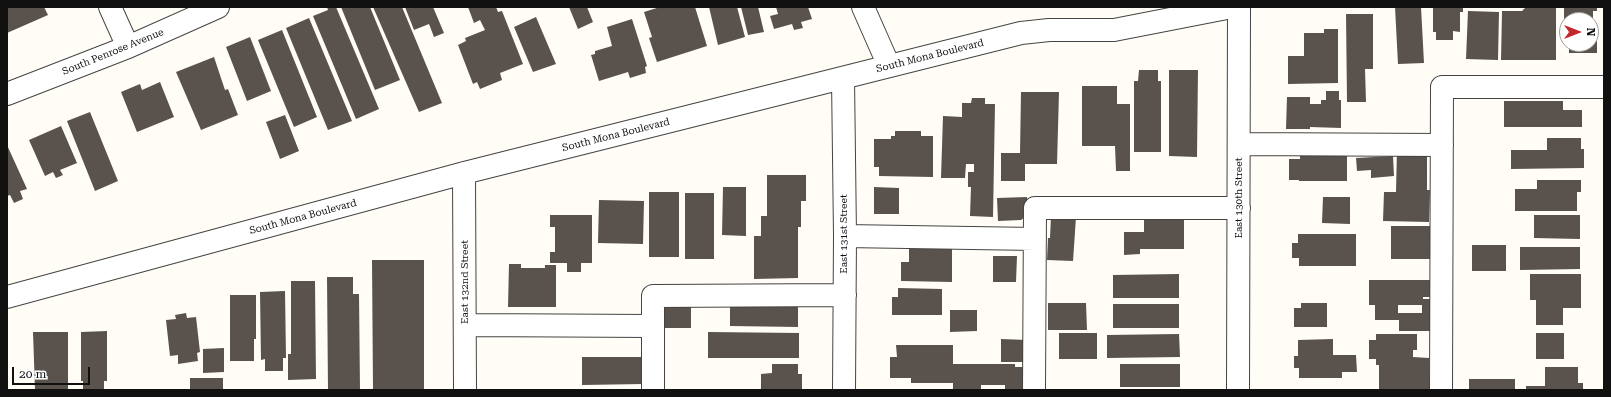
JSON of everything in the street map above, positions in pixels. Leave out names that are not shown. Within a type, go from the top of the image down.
[{"type":"street","points":[[110,7],[128,47]]},
{"type":"street","name":"South Penrose Avenue","points":[[7,94],[128,47],[218,7]]},
{"type":"street","points":[[863,7],[889,66]]},
{"type":"street","name":"South Mona Boulevard","points":[[7,297],[464,173],[1021,33],[1049,30],[1114,30],[1232,7]]},
{"type":"street","name":"East 130th Street","points":[[1238,390],[1239,7]]},
{"type":"street","name":"East 131st Street","points":[[843,78],[845,236],[844,390]]},
{"type":"street","points":[[1441,390],[1442,87],[1604,87]]},
{"type":"street","points":[[1239,144],[1442,145]]},
{"type":"street","name":"East 132nd Street","points":[[464,173],[465,390]]},
{"type":"street","points":[[1034,390],[1035,208],[1239,208]]},
{"type":"street","points":[[845,236],[1035,239]]},
{"type":"street","points":[[653,390],[653,296],[845,295]]},
{"type":"street","points":[[465,325],[653,326]]},
{"type":"building","points":[[7,7],[44,7],[48,15],[7,33]]},
{"type":"building","points":[[327,7],[336,7],[379,109],[356,119],[313,16],[328,10]]},
{"type":"building","points":[[341,7],[370,7],[400,80],[375,90]]},
{"type":"building","points":[[373,7],[402,7],[442,103],[419,112]]},
{"type":"building","points":[[405,7],[433,7],[444,33],[434,37],[429,24],[414,30]]},
{"type":"building","points":[[468,7],[496,7],[498,12],[502,11],[523,64],[500,73],[502,80],[480,89],[477,82],[473,84],[458,45],[466,41],[465,38],[485,30],[480,20],[474,23]]},
{"type":"building","points":[[569,7],[587,7],[593,22],[578,29]]},
{"type":"building","points":[[660,7],[695,7],[707,46],[657,62],[649,38],[652,37],[644,12]]},
{"type":"building","points":[[709,7],[737,7],[745,37],[718,45]]},
{"type":"building","points":[[741,7],[758,7],[764,32],[748,35]]},
{"type":"building","points":[[776,7],[808,7],[812,19],[801,22],[803,28],[794,30],[792,24],[774,29],[770,16],[778,14]]},
{"type":"building","points":[[1395,7],[1421,7],[1424,63],[1398,64]]},
{"type":"building","points":[[1433,7],[1463,7],[1463,12],[1460,12],[1460,32],[1453,31],[1453,40],[1436,40],[1436,32],[1433,32]]},
{"type":"building","points":[[1526,7],[1556,7],[1556,60],[1501,60],[1502,11],[1522,11]]},
{"type":"building","points":[[1564,7],[1597,7],[1597,11],[1593,12],[1564,12]]},
{"type":"building","points":[[1468,11],[1499,12],[1498,60],[1466,59]]},
{"type":"building","points":[[1346,14],[1373,14],[1373,69],[1365,69],[1366,102],[1347,102]]},
{"type":"building","points":[[536,17],[556,64],[533,72],[514,27]]},
{"type":"building","points":[[309,18],[352,121],[328,130],[286,28]]},
{"type":"building","points":[[632,19],[647,66],[645,67],[646,73],[630,78],[628,72],[599,81],[591,55],[595,54],[595,51],[612,46],[607,27]]},
{"type":"building","points":[[1324,29],[1338,29],[1338,83],[1288,84],[1288,56],[1304,56],[1304,33],[1324,33]]},
{"type":"building","points":[[282,30],[317,117],[294,127],[258,40]]},
{"type":"building","points":[[250,37],[271,91],[247,101],[226,47]]},
{"type":"building","points":[[1569,52],[1597,52],[1597,53]]},
{"type":"building","points":[[214,57],[225,90],[228,89],[238,115],[201,130],[176,72]]},
{"type":"building","points":[[1139,70],[1158,70],[1158,81],[1161,81],[1161,152],[1134,152],[1134,81],[1138,81]]},
{"type":"building","points":[[1169,70],[1198,70],[1197,157],[1169,156]]},
{"type":"building","points":[[160,82],[174,117],[137,132],[121,92],[140,84],[142,90]]},
{"type":"building","points":[[1082,86],[1117,86],[1117,104],[1130,104],[1130,171],[1116,171],[1115,146],[1082,146]]},
{"type":"building","points":[[1326,91],[1339,91],[1339,100],[1341,100],[1341,128],[1310,127],[1310,129],[1286,129],[1287,97],[1310,97],[1310,104],[1321,104],[1321,100],[1326,100]]},
{"type":"building","points":[[1021,92],[1059,92],[1057,164],[1025,164],[1025,181],[1001,181],[1001,153],[1020,153]]},
{"type":"building","points":[[972,98],[985,98],[985,104],[995,104],[993,217],[970,216],[971,187],[968,187],[968,172],[974,172],[974,164],[966,164],[965,178],[941,178],[943,116],[962,117],[962,103],[971,103]]},
{"type":"building","points":[[1504,101],[1563,101],[1563,110],[1582,110],[1582,127],[1504,127]]},
{"type":"building","points":[[90,112],[118,181],[95,191],[67,121]]},
{"type":"building","points":[[285,115],[299,151],[280,159],[266,122]]},
{"type":"building","points":[[61,126],[77,163],[60,170],[63,175],[56,178],[53,172],[45,176],[29,140]]},
{"type":"building","points":[[895,131],[921,131],[921,136],[933,136],[933,177],[879,176],[879,167],[874,167],[874,139],[891,139],[891,136],[895,136]]},
{"type":"building","points":[[1547,138],[1581,138],[1581,149],[1584,149],[1584,168],[1511,169],[1511,150],[1547,150]]},
{"type":"building","points":[[7,145],[27,189],[20,191],[23,199],[14,203],[10,195],[7,196]]},
{"type":"building","points":[[1397,150],[1427,150],[1427,190],[1430,190],[1429,222],[1383,221],[1384,192],[1396,192]]},
{"type":"building","points":[[1347,155],[1347,181],[1289,180],[1289,159],[1300,159],[1300,156]]},
{"type":"building","points":[[1393,156],[1394,176],[1371,178],[1371,170],[1357,171],[1356,158]]},
{"type":"building","points":[[767,175],[806,175],[806,201],[801,201],[801,227],[798,227],[798,278],[754,279],[754,236],[761,236],[761,216],[767,216]]},
{"type":"building","points":[[1537,180],[1581,180],[1581,192],[1577,192],[1577,211],[1515,211],[1515,189],[1537,189]]},
{"type":"building","points":[[723,187],[746,187],[746,236],[722,235]]},
{"type":"building","points":[[874,187],[899,188],[899,214],[874,214]]},
{"type":"building","points":[[649,192],[679,192],[679,257],[649,257]]},
{"type":"building","points":[[685,193],[714,193],[714,259],[685,259]]},
{"type":"building","points":[[1027,197],[1029,214],[1021,220],[998,221],[997,198]]},
{"type":"building","points":[[1323,197],[1350,197],[1350,224],[1322,223]]},
{"type":"building","points":[[599,200],[644,201],[643,244],[598,243]]},
{"type":"building","points":[[550,215],[592,215],[592,263],[581,263],[581,272],[567,272],[567,263],[550,263],[550,252],[555,252],[555,227],[550,227]]},
{"type":"building","points":[[1534,215],[1580,215],[1580,239],[1534,238]]},
{"type":"building","points":[[1051,216],[1076,217],[1073,261],[1047,260]]},
{"type":"building","points":[[1144,218],[1184,218],[1184,249],[1140,249],[1140,254],[1124,255],[1124,232],[1144,232]]},
{"type":"building","points":[[1391,226],[1431,226],[1431,259],[1391,259]]},
{"type":"building","points":[[1298,234],[1356,234],[1356,266],[1299,266],[1299,258],[1292,258],[1292,243],[1298,243]]},
{"type":"building","points":[[1472,245],[1506,245],[1506,271],[1472,271]]},
{"type":"building","points":[[909,247],[952,247],[952,282],[901,281],[901,262],[909,262]]},
{"type":"building","points":[[1520,247],[1580,247],[1580,269],[1520,270]]},
{"type":"building","points":[[993,256],[1017,256],[1016,282],[993,282]]},
{"type":"building","points":[[372,260],[424,260],[424,390],[373,390]]},
{"type":"building","points":[[509,264],[521,264],[521,268],[545,268],[545,265],[556,265],[556,307],[508,307]]},
{"type":"building","points":[[1179,274],[1179,298],[1113,298],[1113,275]]},
{"type":"building","points":[[1530,274],[1581,274],[1581,308],[1563,308],[1563,325],[1536,325],[1536,300],[1530,300]]},
{"type":"building","points":[[327,277],[353,277],[353,294],[359,294],[360,390],[328,390]]},
{"type":"building","points":[[1369,280],[1432,280],[1432,297],[1423,297],[1423,299],[1432,299],[1430,331],[1399,331],[1399,320],[1375,320],[1375,305],[1369,305]],"holes":[[[1398,305],[1422,305],[1422,313],[1398,313]]]},
{"type":"building","points":[[291,281],[315,281],[316,379],[288,380],[288,354],[291,354]]},
{"type":"building","points":[[898,288],[942,289],[942,315],[892,315],[892,297],[898,297]]},
{"type":"building","points":[[285,291],[286,358],[283,358],[283,371],[265,371],[265,359],[261,360],[260,292]]},
{"type":"building","points":[[230,295],[256,295],[256,339],[254,339],[254,361],[230,361]]},
{"type":"building","points":[[664,301],[691,301],[691,328],[664,328]]},
{"type":"building","points":[[730,303],[798,304],[798,327],[730,326]]},
{"type":"building","points":[[1048,303],[1086,303],[1087,330],[1048,330]]},
{"type":"building","points":[[1301,303],[1327,303],[1327,327],[1294,327],[1294,308],[1301,308]]},
{"type":"building","points":[[1113,304],[1179,304],[1179,328],[1113,328]]},
{"type":"building","points":[[950,310],[977,310],[977,331],[950,332]]},
{"type":"building","points":[[186,313],[187,318],[196,317],[200,352],[197,353],[198,361],[178,364],[178,355],[170,356],[166,320],[176,319],[175,315]]},
{"type":"building","points":[[107,331],[107,381],[104,381],[104,390],[83,390],[83,381],[81,381],[81,332]]},
{"type":"building","points":[[33,332],[68,332],[68,390],[35,390]]},
{"type":"building","points":[[708,332],[799,333],[799,358],[708,358]]},
{"type":"building","points":[[1059,333],[1097,333],[1097,359],[1059,359]]},
{"type":"building","points":[[1536,333],[1564,333],[1564,359],[1536,359]]},
{"type":"building","points":[[1179,334],[1180,357],[1107,358],[1107,335]]},
{"type":"building","points":[[1376,334],[1417,334],[1417,350],[1413,350],[1413,357],[1429,358],[1429,390],[1379,390],[1379,365],[1376,365],[1376,359],[1369,359],[1369,340],[1376,340]]},
{"type":"building","points":[[1001,339],[1027,340],[1027,362],[1001,362]]},
{"type":"building","points":[[1333,339],[1333,355],[1356,355],[1357,372],[1342,372],[1342,378],[1299,378],[1299,368],[1294,368],[1294,356],[1298,356],[1298,340]]},
{"type":"building","points":[[896,345],[953,345],[953,364],[1015,364],[1015,367],[1027,367],[1027,389],[1005,389],[1005,385],[981,385],[981,389],[953,390],[953,383],[911,383],[911,378],[890,378],[890,357],[897,357]]},
{"type":"building","points":[[224,348],[224,372],[203,373],[203,349]]},
{"type":"building","points":[[582,357],[643,357],[643,384],[582,385]]},
{"type":"building","points":[[772,364],[798,364],[798,374],[802,374],[802,390],[761,390],[761,374],[772,373]]},
{"type":"building","points":[[1120,364],[1180,364],[1180,387],[1120,387]]},
{"type":"building","points":[[1545,367],[1578,367],[1578,383],[1583,383],[1583,390],[1526,390],[1526,386],[1545,386]]},
{"type":"building","points":[[190,378],[223,378],[223,390],[190,390]]},
{"type":"building","points":[[1469,379],[1515,379],[1515,390],[1469,390]]}]
